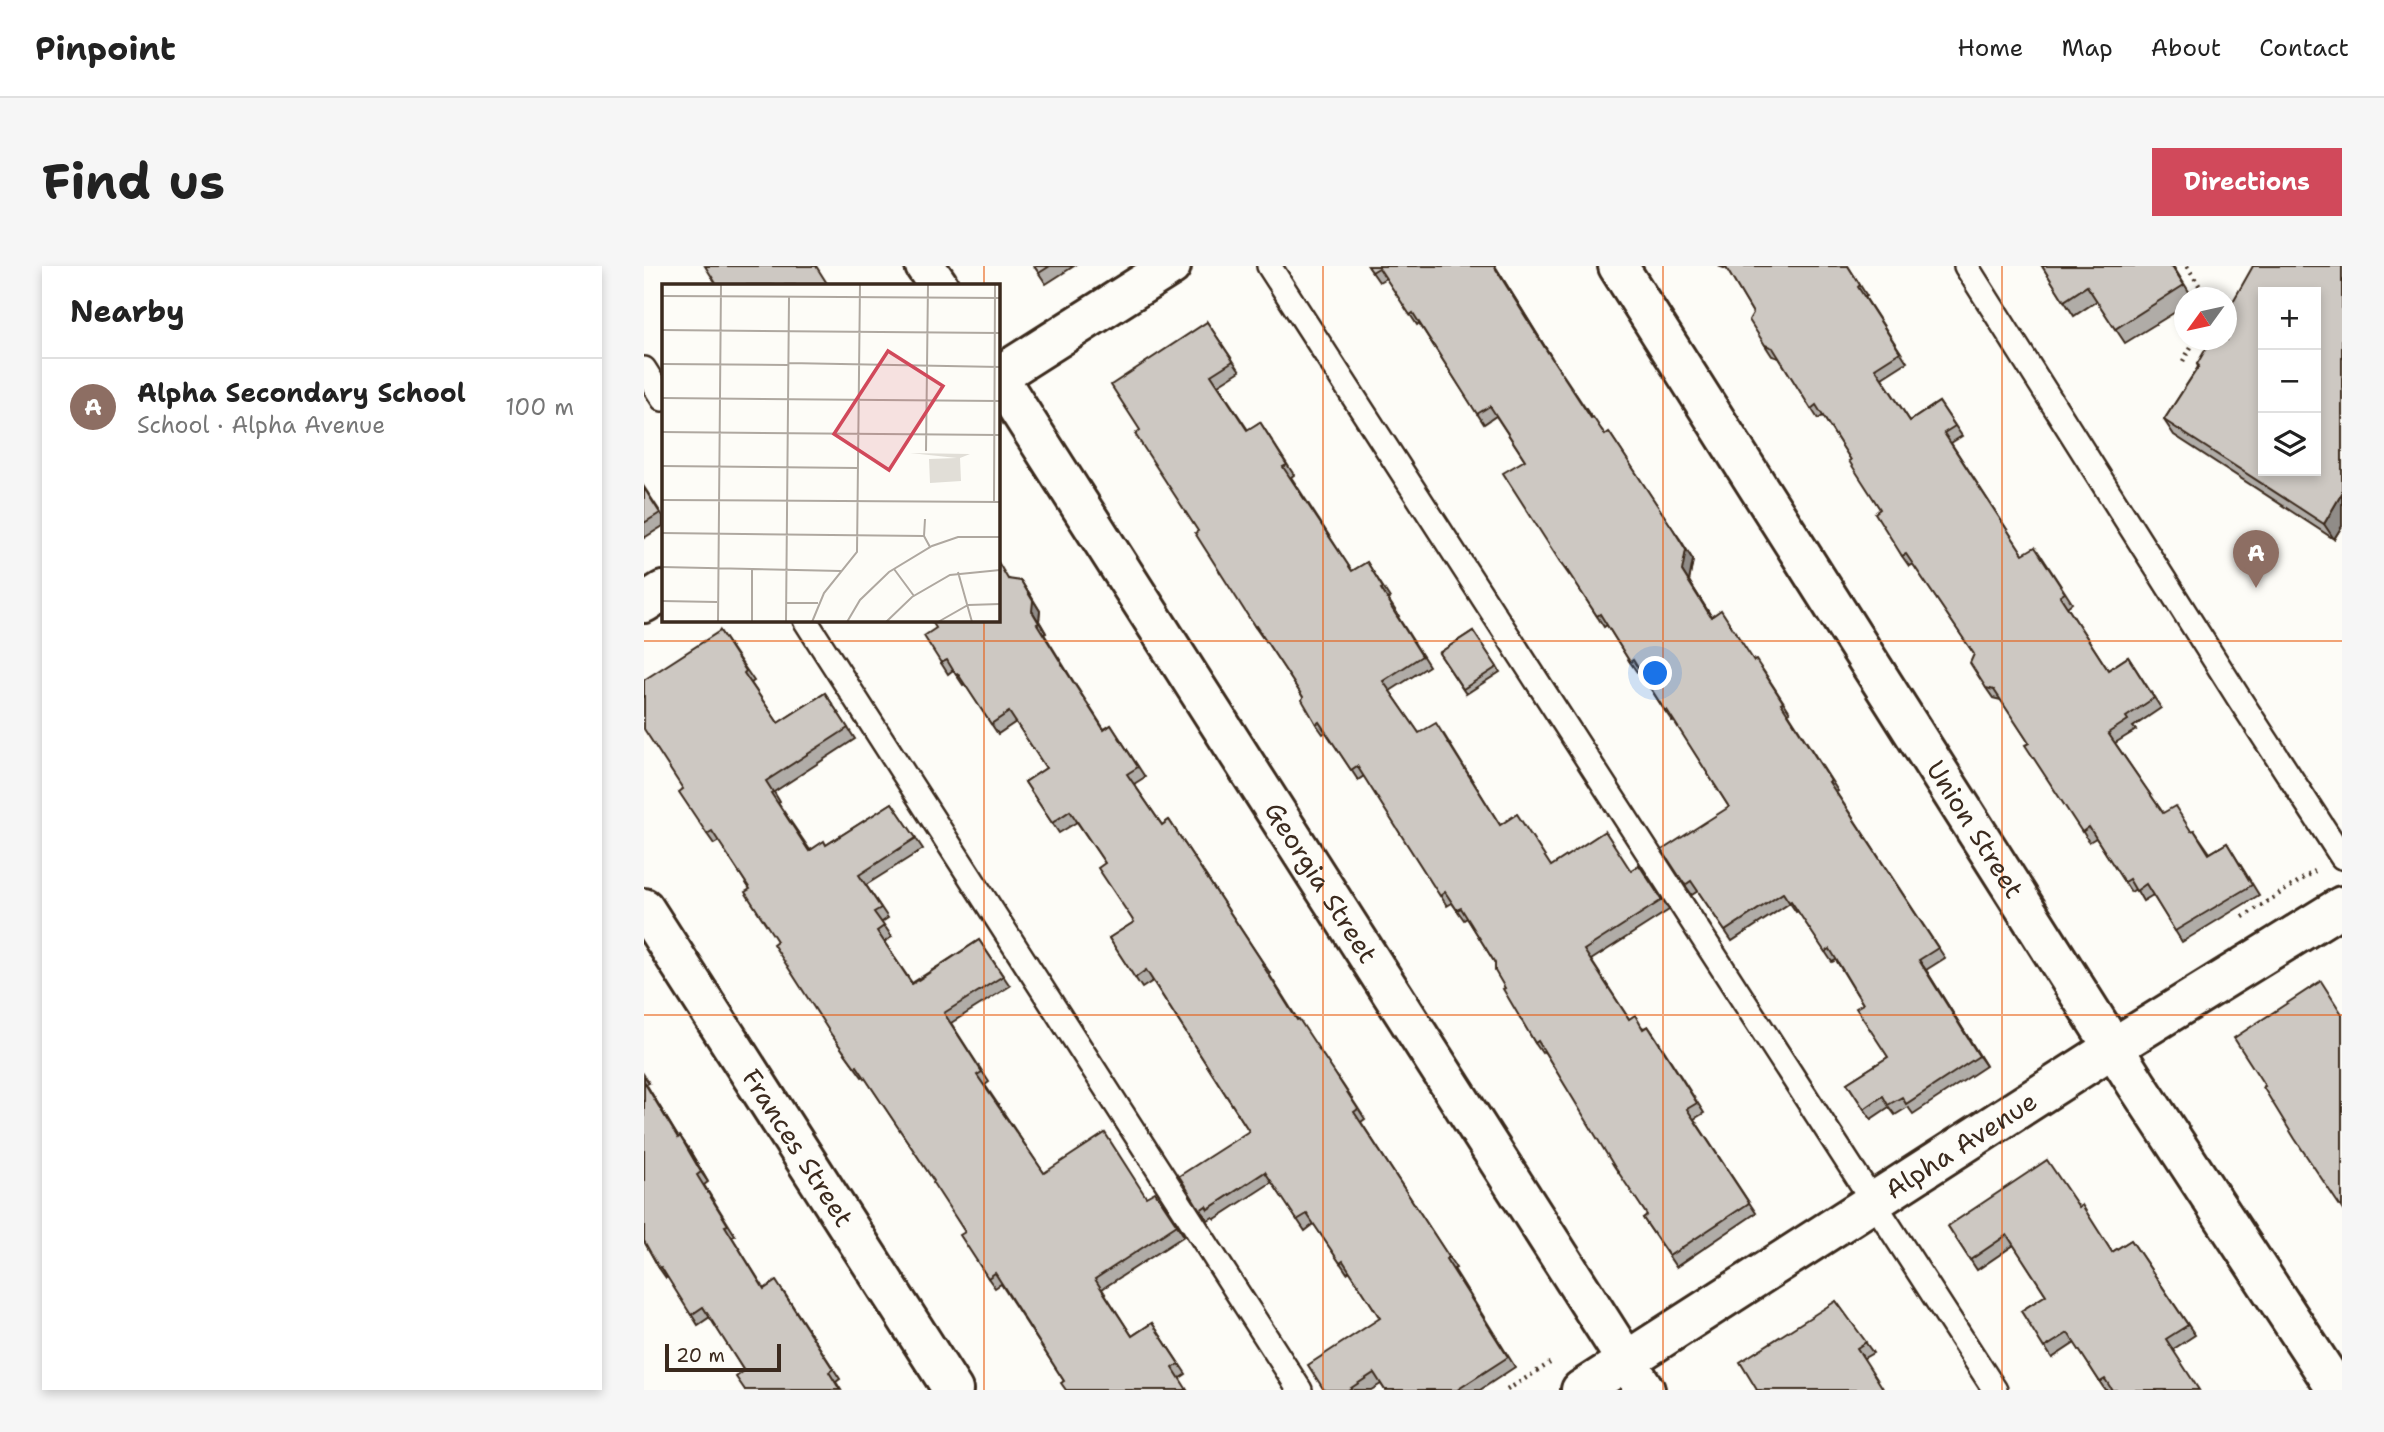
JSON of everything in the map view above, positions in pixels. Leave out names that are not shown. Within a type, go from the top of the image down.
[{"type":"street","points":[[925,266],[937,284]]},
{"type":"street","points":[[999,375],[1171,266]]},
{"type":"street","name":"Union Street","points":[[1618,266],[2114,1047],[2337,1390]]},
{"type":"street","name":"Georgia Street","points":[[999,378],[1636,1375]]},
{"type":"street","points":[[644,603],[662,592]]},
{"type":"street","name":"Alpha Avenue","points":[[1581,1390],[1636,1375],[1873,1202],[2114,1047],[2342,906]]},
{"type":"street","name":"Frances Street","points":[[644,908],[953,1390]]},
{"type":"lane","points":[[1269,266],[1995,1390]]},
{"type":"lane","points":[[1966,266],[2342,857]]},
{"type":"lane","points":[[644,369],[662,397]]},
{"type":"lane","points":[[807,621],[1300,1390]]},
{"type":"path","points":[[2187,266],[2200,287]]},
{"type":"path","points":[[2183,361],[2189,350]]},
{"type":"path","points":[[1507,1390],[1553,1361]]},
{"type":"building","points":[[705,266],[816,266],[827,284],[716,284]]},
{"type":"building","points":[[1034,266],[1050,266],[1039,273]]},
{"type":"building","points":[[1368,266],[1494,266],[1591,418],[1593,417],[1605,435],[1609,432],[1686,550],[1682,571],[1711,617],[1721,610],[1754,661],[1756,660],[1831,781],[1829,782],[1938,948],[1919,960],[1979,1056],[1906,1104],[1902,1097],[1888,1105],[1883,1096],[1864,1109],[1847,1083],[1888,1057],[1856,1008],[1863,1004],[1830,949],[1825,952],[1783,893],[1725,931],[1691,881],[1685,885],[1662,850],[1729,807],[1667,710],[1665,711],[1633,660],[1630,662],[1600,614],[1597,616],[1503,473],[1525,460],[1490,406],[1477,414],[1413,313],[1410,315],[1379,268],[1372,272]]},
{"type":"building","points":[[1725,266],[1848,266],[1860,285],[1858,287],[1900,352],[1875,368],[1910,421],[1939,402],[1955,426],[1944,433],[2023,554],[2035,547],[2065,593],[2060,596],[2108,670],[2128,657],[2154,698],[2108,733],[2163,813],[2175,806],[2209,854],[2227,843],[2252,885],[2175,931],[2146,884],[2136,891],[2129,879],[2124,882],[2089,827],[2082,832],[2025,745],[2029,743],[1994,690],[1986,688],[1970,663],[1974,654],[1906,554],[1902,556],[1875,513],[1880,509],[1816,405],[1811,409],[1773,348],[1765,345],[1749,320],[1753,313]]},
{"type":"building","points":[[2042,266],[2172,266],[2184,285],[2174,287],[2174,291],[2115,329],[2087,286],[2064,301]]},
{"type":"building","points":[[2253,266],[2342,266],[2342,493],[2324,524],[2164,420],[2199,366],[2197,364],[2205,350],[2237,350],[2237,294]]},
{"type":"building","points":[[1207,322],[1233,361],[1211,375],[1247,430],[1260,422],[1287,465],[1283,467],[1352,571],[1367,562],[1422,656],[1383,681],[1419,733],[1436,723],[1500,825],[1517,814],[1551,866],[1605,831],[1631,871],[1639,865],[1662,900],[1584,950],[1629,1019],[1635,1015],[1643,1029],[1648,1026],[1697,1103],[1687,1109],[1749,1203],[1669,1256],[1643,1218],[1647,1215],[1538,1041],[1535,1043],[1503,989],[1505,988],[1495,971],[1495,963],[1461,908],[1457,910],[1445,892],[1440,896],[1357,766],[1351,770],[1319,722],[1316,724],[1302,700],[1303,697],[1255,627],[1195,533],[1198,531],[1135,434],[1140,430],[1111,385]]},
{"type":"building","points":[[644,488],[660,513],[644,523]]},
{"type":"building","points":[[999,564],[1008,579],[1021,581],[1033,601],[1032,611],[1039,623],[1037,624],[1068,674],[1104,730],[1111,725],[1138,767],[1127,774],[1162,825],[1169,820],[1263,963],[1297,1020],[1299,1019],[1358,1109],[1354,1112],[1449,1257],[1446,1259],[1508,1357],[1457,1390],[1385,1390],[1374,1373],[1348,1390],[1324,1390],[1308,1365],[1380,1318],[1343,1261],[1340,1263],[1307,1214],[1297,1220],[1265,1172],[1208,1209],[1206,1206],[1200,1210],[1179,1176],[1249,1131],[1146,970],[1135,978],[1109,938],[1134,922],[1098,868],[1105,863],[1070,811],[1052,823],[1025,782],[1046,768],[1009,712],[991,724],[947,660],[941,663],[924,636],[936,628],[932,621],[999,621]]},
{"type":"building","points":[[720,631],[778,723],[825,693],[848,728],[766,781],[809,851],[824,841],[826,845],[892,803],[916,838],[859,875],[881,908],[874,912],[884,926],[877,931],[912,984],[979,940],[1003,976],[944,1013],[982,1072],[977,1075],[1044,1173],[1105,1133],[1146,1197],[1155,1192],[1177,1225],[1095,1279],[1132,1336],[1152,1323],[1179,1364],[1173,1368],[1187,1390],[1066,1390],[1061,1383],[1064,1381],[995,1273],[988,1278],[960,1235],[965,1232],[934,1181],[857,1066],[855,1067],[831,1034],[773,944],[777,941],[745,892],[750,889],[712,831],[707,834],[679,792],[683,789],[644,729],[644,680]]},
{"type":"building","points":[[1473,631],[1497,667],[1463,689],[1439,653]]},
{"type":"building","points":[[2321,981],[2342,1014],[2342,1209],[2295,1139],[2234,1038]]},
{"type":"building","points":[[644,1082],[701,1172],[697,1175],[764,1289],[776,1281],[833,1369],[829,1372],[840,1390],[745,1390],[736,1377],[744,1371],[703,1307],[691,1315],[661,1267],[659,1268],[644,1241]]},
{"type":"building","points":[[2047,1160],[2079,1207],[2082,1205],[2112,1252],[2131,1240],[2188,1325],[2166,1339],[2199,1390],[2112,1390],[2105,1379],[2100,1382],[2068,1333],[2044,1348],[2021,1311],[2046,1295],[2007,1235],[1970,1260],[1948,1226]]},
{"type":"building","points":[[1836,1301],[1866,1342],[1857,1348],[1884,1390],[1757,1390],[1740,1362]]},
{"type":"place","name":"Alpha Secondary School","points":[[2256,588]]}]
